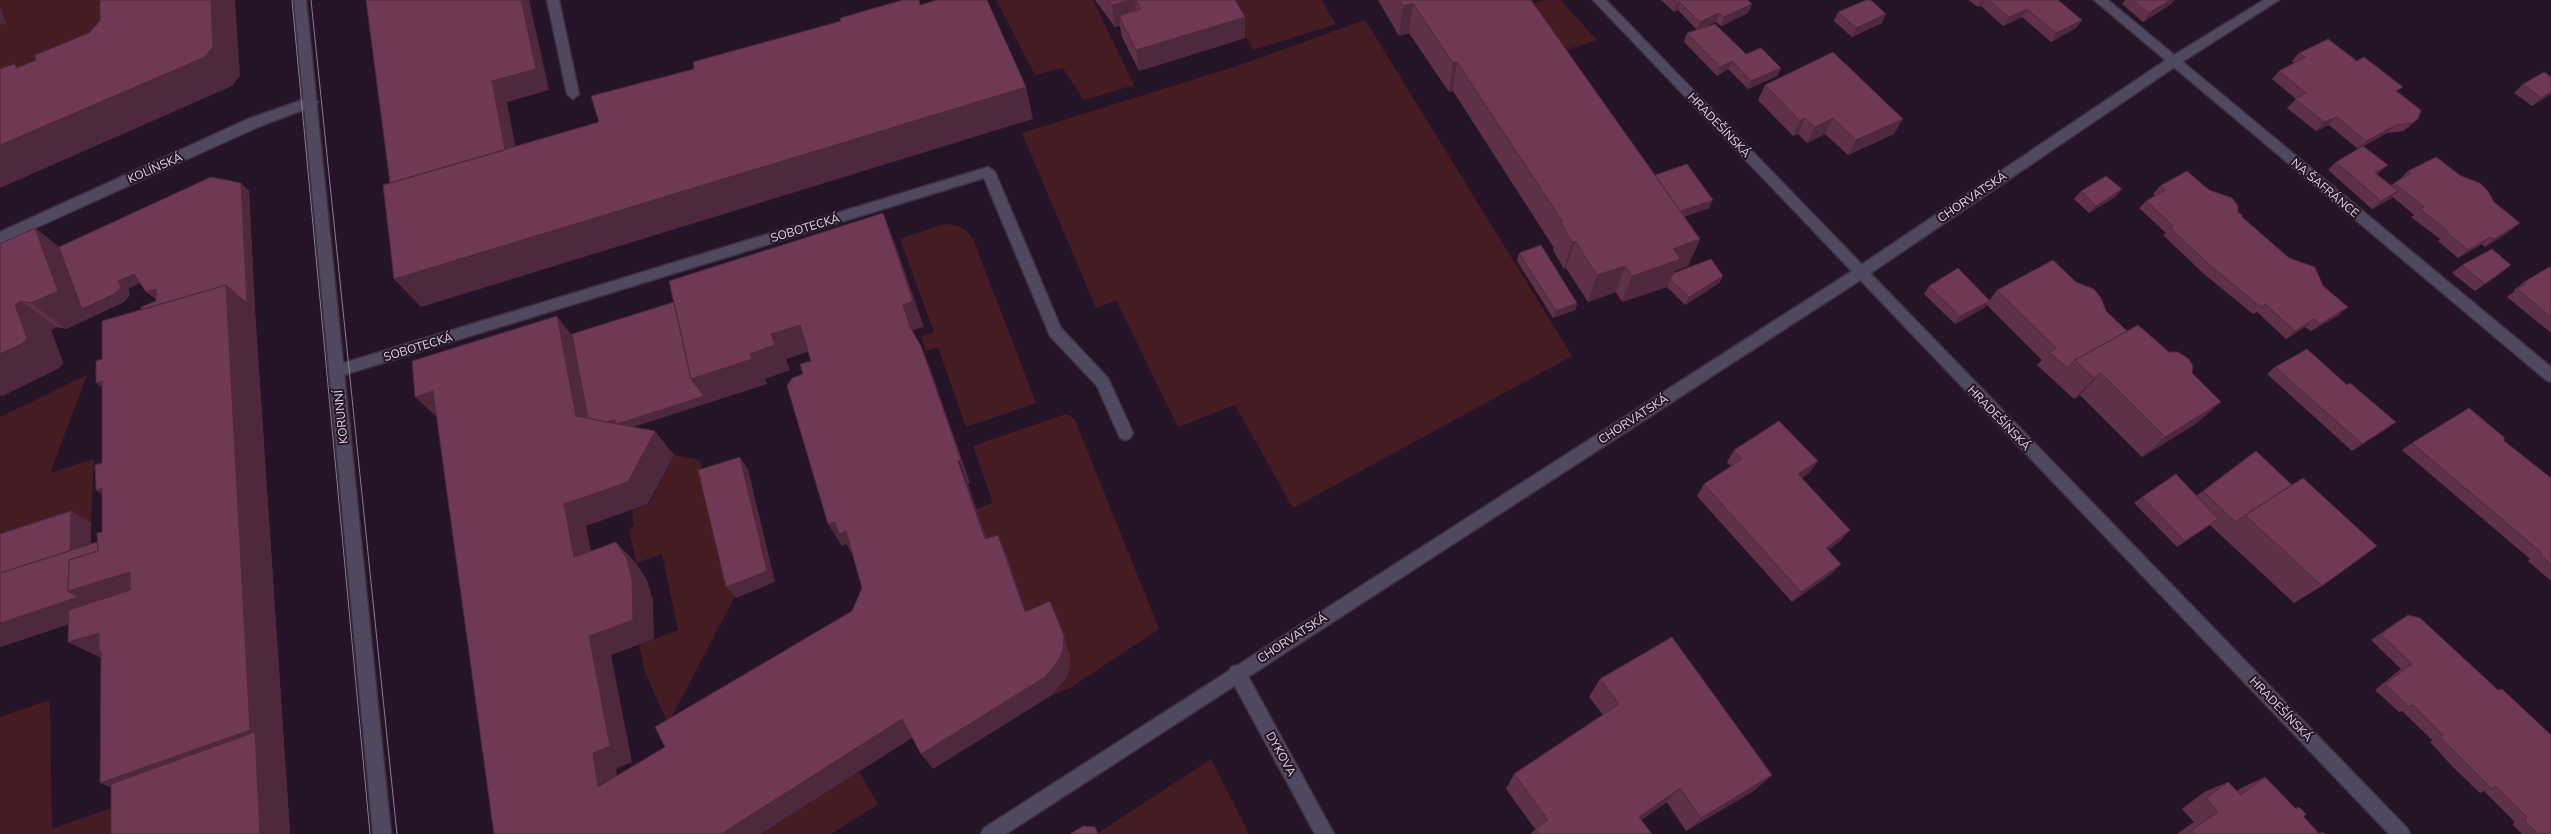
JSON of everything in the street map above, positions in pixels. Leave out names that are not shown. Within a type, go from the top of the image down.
[{"type":"street","name":"KORUNNÍ","points":[[300,0],[382,834]]},
{"type":"street","points":[[553,0],[573,94]]},
{"type":"street","name":"HRADEŠÍNSKÁ","points":[[1599,0],[2401,834]]},
{"type":"street","name":"NA ŠAFRÁNCE","points":[[2100,0],[2551,376]]},
{"type":"street","name":"CHORVATSKÁ","points":[[990,834],[1860,273],[2174,61],[2273,0]]},
{"type":"street","name":"KOLÍNSKÁ","points":[[0,238],[253,123],[311,102]]},
{"type":"street","name":"SOBOTECKÁ","points":[[337,371],[988,172],[1055,332],[1103,382],[1125,433]]},
{"type":"street","name":"DYKOVA","points":[[1237,673],[1325,834]]},
{"type":"shaded area","points":[[0,0],[128,0],[129,20],[0,91],[0,25],[7,22],[0,7]]},
{"type":"shaded area","points":[[996,0],[1093,0],[1134,85],[1084,100],[1063,68],[1035,75]]},
{"type":"shaded area","points":[[1225,0],[1321,0],[1336,24],[1253,50]]},
{"type":"shaded area","points":[[1544,0],[1560,0],[1597,40],[1544,57],[1494,16]]},
{"type":"shaded area","points":[[1365,20],[1572,356],[1293,508],[1235,405],[1178,427],[1116,300],[1096,308],[1022,133],[1237,66]]},
{"type":"shaded area","points":[[945,224],[962,228],[973,239],[1036,403],[966,427],[938,347],[926,351],[921,337],[934,332],[900,239]]},
{"type":"shaded area","points":[[87,375],[50,473],[94,459],[91,523],[0,553],[0,417]]},
{"type":"shaded area","points":[[1063,415],[1069,415],[1075,420],[1159,629],[1070,688],[1052,695],[1066,675],[1070,659],[1069,651],[1058,621],[1033,631],[1007,556],[994,560],[976,509],[993,503],[973,446]]},
{"type":"shaded area","points":[[674,455],[700,460],[734,598],[668,724],[645,672],[639,645],[678,630],[662,554],[636,563],[629,529],[634,526],[632,510],[649,504]]},
{"type":"shaded area","points":[[50,700],[52,829],[145,796],[146,834],[0,834],[0,717]]},
{"type":"shaded area","points":[[1211,759],[1249,834],[1097,834]]},
{"type":"shaded area","points":[[859,772],[878,804],[831,834],[761,834]]},
{"type":"building","points":[[100,0],[211,0],[213,47],[205,57],[0,145],[0,69],[14,64],[17,68],[36,60],[35,55],[89,33],[100,21]]},
{"type":"building","points":[[366,0],[521,0],[536,69],[492,81],[505,150],[390,183]]},
{"type":"building","points":[[903,0],[919,0],[920,5],[937,0],[987,0],[1026,87],[394,279],[383,185],[599,122],[591,96],[694,69],[693,62],[841,21],[840,18]]},
{"type":"building","points":[[1108,0],[1130,0],[1112,5]]},
{"type":"building","points":[[1136,0],[1235,0],[1245,17],[1136,50],[1119,16],[1141,9]]},
{"type":"building","points":[[1399,0],[1531,0],[1700,239],[1673,249],[1680,258],[1678,260],[1632,276],[1625,266],[1597,275],[1575,241],[1572,242],[1561,223],[1563,222],[1457,62],[1453,63],[1413,3],[1403,6]]},
{"type":"building","points":[[1673,0],[1748,0],[1752,4],[1724,17],[1719,13],[1700,22],[1680,2],[1677,3]]},
{"type":"building","points":[[1866,0],[1871,0],[1886,14],[1856,28],[1838,12]]},
{"type":"building","points":[[1989,0],[2058,0],[2082,20],[2056,33],[2027,9],[2009,17]]},
{"type":"building","points":[[2133,0],[2170,0],[2149,13]]},
{"type":"building","points":[[1715,24],[1746,54],[1761,48],[1781,68],[1751,81],[1732,61],[1720,67],[1687,33]]},
{"type":"building","points":[[2328,39],[2357,61],[2364,57],[2403,87],[2396,91],[2421,110],[2418,119],[2412,123],[2396,125],[2366,141],[2337,117],[2324,122],[2295,99],[2306,93],[2279,71],[2305,57],[2299,53]]},
{"type":"building","points":[[1833,52],[1903,119],[1856,140],[1833,118],[1815,127],[1805,118],[1800,121],[1765,85]]},
{"type":"building","points":[[2544,72],[2551,77],[2551,92],[2541,98],[2523,84]]},
{"type":"building","points":[[2363,146],[2388,165],[2375,173],[2398,191],[2381,201],[2336,162]]},
{"type":"building","points":[[2436,157],[2461,176],[2480,183],[2488,191],[2494,202],[2520,223],[2494,239],[2491,237],[2468,250],[2420,209],[2424,207],[2394,183],[2411,173],[2408,171]]},
{"type":"building","points":[[1687,164],[1713,200],[1680,211],[1655,175]]},
{"type":"building","points":[[2187,171],[2209,190],[2232,198],[2238,206],[2238,212],[2243,216],[2241,216],[2289,258],[2315,267],[2323,286],[2348,307],[2320,324],[2314,319],[2295,331],[2265,304],[2261,307],[2212,267],[2170,228],[2173,226],[2146,201],[2165,190],[2160,186]]},
{"type":"building","points":[[2106,176],[2122,189],[2096,206],[2081,191]]},
{"type":"building","points":[[211,177],[241,183],[247,303],[226,285],[141,310],[141,307],[156,301],[156,289],[146,292],[134,274],[118,281],[121,287],[114,294],[82,309],[59,247]]},
{"type":"building","points":[[883,213],[913,301],[903,305],[910,327],[921,346],[961,460],[958,461],[985,539],[998,535],[1025,612],[1050,601],[1064,636],[1063,650],[1058,661],[1045,677],[921,754],[902,719],[721,834],[494,834],[433,391],[415,397],[412,361],[557,316],[576,416],[655,431],[628,482],[564,504],[574,557],[616,542],[627,559],[632,580],[633,620],[589,636],[610,746],[593,753],[598,787],[665,747],[655,727],[852,611],[862,588],[846,531],[839,534],[835,522],[828,524],[787,386],[792,378],[803,374],[800,364],[811,361],[800,325],[771,334],[775,345],[750,354],[752,359],[691,379],[669,281]]},
{"type":"building","points":[[35,228],[58,291],[31,303],[21,301],[15,305],[27,338],[23,343],[0,354],[0,244]]},
{"type":"building","points":[[1541,245],[1577,303],[1556,311],[1519,253]]},
{"type":"building","points":[[2492,249],[2511,265],[2485,284],[2462,265]]},
{"type":"building","points":[[1711,259],[1723,276],[1689,297],[1670,279],[1674,273]]},
{"type":"building","points":[[2053,260],[2076,282],[2094,289],[2101,298],[2106,311],[2127,331],[2075,360],[2067,368],[2049,352],[2056,348],[1997,290]]},
{"type":"building","points":[[2551,266],[2551,317],[2517,289],[2526,284],[2524,282]]},
{"type":"building","points":[[1958,268],[1990,301],[1960,316],[1929,286]]},
{"type":"building","points":[[226,285],[250,730],[100,783],[101,651],[99,652],[99,633],[68,642],[69,610],[130,590],[130,572],[68,591],[69,560],[98,551],[97,533],[102,532],[102,488],[96,490],[95,465],[102,463],[102,381],[96,383],[96,361],[102,359],[102,321]]},
{"type":"building","points":[[674,302],[691,379],[704,396],[617,424],[615,424],[615,420],[607,422],[588,418],[572,334]]},
{"type":"building","points":[[2138,325],[2169,352],[2178,352],[2189,359],[2193,366],[2192,373],[2221,402],[2165,437],[2101,373],[2094,378],[2075,360]]},
{"type":"building","points":[[2307,349],[2347,385],[2350,383],[2396,422],[2362,444],[2275,367]]},
{"type":"building","points":[[2469,408],[2505,438],[2503,440],[2551,478],[2551,565],[2540,555],[2542,553],[2412,443]]},
{"type":"building","points":[[1779,421],[1818,461],[1798,474],[1850,530],[1826,548],[1841,564],[1801,592],[1704,484],[1742,459],[1734,450]]},
{"type":"building","points":[[2256,451],[2292,485],[2235,522],[2203,491]]},
{"type":"building","points":[[740,457],[767,571],[726,587],[698,470]]},
{"type":"building","points":[[2176,474],[2218,519],[2185,541],[2142,497]]},
{"type":"building","points":[[2303,478],[2377,546],[2322,586],[2245,515]]},
{"type":"building","points":[[71,511],[70,551],[0,573],[0,534]]},
{"type":"building","points":[[97,542],[98,551],[69,560],[68,591],[78,597],[0,623],[0,573]]},
{"type":"building","points":[[2408,615],[2420,618],[2498,690],[2502,689],[2551,735],[2551,834],[2538,834],[2525,821],[2527,817],[2495,786],[2492,789],[2441,738],[2443,735],[2413,705],[2409,707],[2385,684],[2412,664],[2381,634]]},
{"type":"building","points":[[1672,637],[1772,775],[1701,818],[1680,788],[1639,817],[1652,834],[1539,834],[1535,829],[1548,820],[1514,774],[1619,704],[1600,679]]},
{"type":"building","points":[[255,732],[260,834],[111,834],[111,784]]},
{"type":"building","points":[[2265,777],[2296,809],[2299,807],[2306,814],[2304,817],[2319,834],[2195,834],[2192,830],[2218,812],[2206,798],[2228,782],[2241,795]]},
{"type":"building","points":[[1083,826],[1095,827],[1098,834],[1070,834]]},
{"type":"tram line","points":[[292,0],[370,834]]},
{"type":"tram line","points":[[311,0],[397,834]]}]
